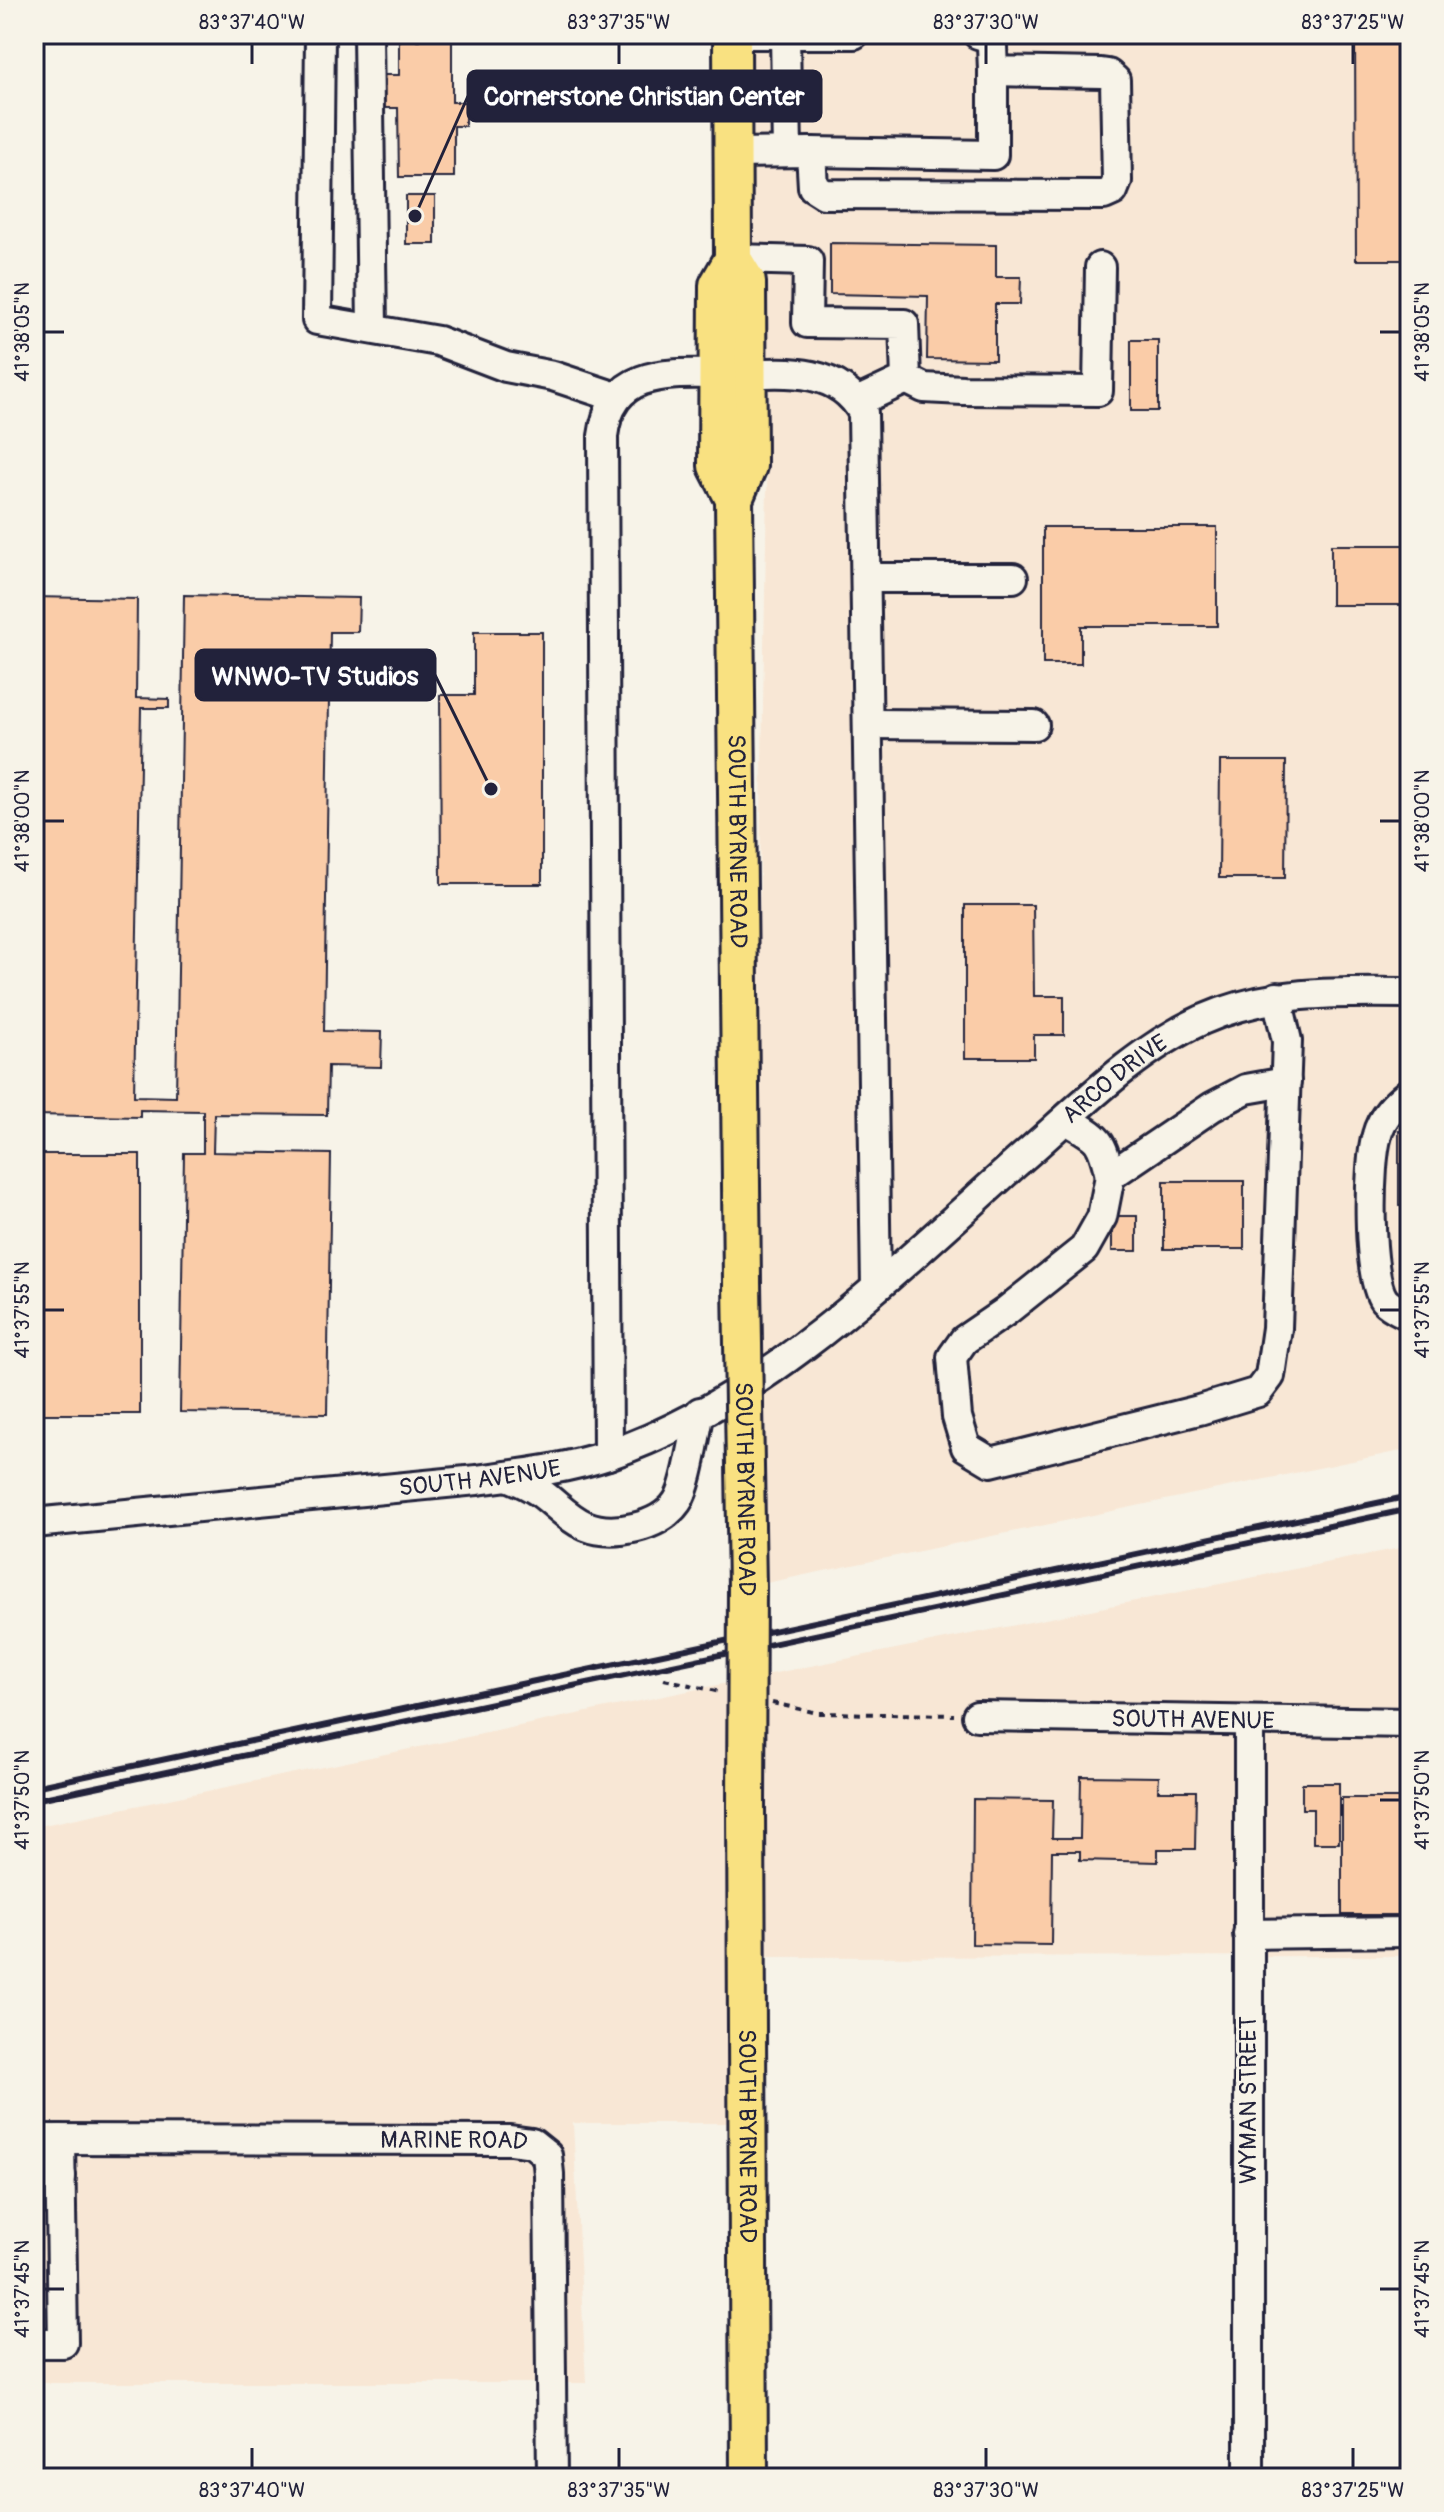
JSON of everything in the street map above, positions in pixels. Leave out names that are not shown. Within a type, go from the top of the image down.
[{"type":"main road","name":"SOUTH BYRNE ROAD","points":[[732,34],[733,259],[718,285],[732,374],[717,466],[734,499],[747,1587],[749,2478]]},
{"type":"street","points":[[320,34],[317,320],[438,341],[506,367],[553,376],[616,397]]},
{"type":"street","points":[[368,34],[372,328]]},
{"type":"street","points":[[732,34],[854,34]]},
{"type":"street","points":[[785,34],[799,152],[813,187],[824,194],[1104,195],[1113,191],[1117,181],[1115,80],[1108,74],[993,71]]},
{"type":"street","points":[[978,34],[988,37],[992,46],[993,194]]},
{"type":"street","points":[[732,153],[993,155]]},
{"type":"street","points":[[733,259],[808,261],[807,323],[904,324],[906,379]]},
{"type":"street","points":[[906,379],[924,388],[1098,391],[1100,267]]},
{"type":"street","points":[[608,1455],[603,451],[605,420],[616,397],[631,384],[649,378],[678,374],[787,372],[818,377],[841,387],[857,402],[863,413],[876,1287]]},
{"type":"street","points":[[857,402],[906,379]]},
{"type":"street","points":[[866,578],[1013,578]]},
{"type":"street","points":[[868,724],[1034,725]]},
{"type":"street","name":"ARCO DRIVE","points":[[876,1287],[1066,1120],[1163,1041],[1203,1020],[1277,997],[1320,992],[1410,993]]},
{"type":"street","points":[[1066,1120],[1096,1136],[1103,1148],[1110,1176],[1102,1217],[1084,1249],[1005,1312],[964,1340],[952,1357],[957,1417],[966,1447],[991,1462],[1199,1410],[1258,1392],[1270,1376],[1277,1328],[1287,1041],[1277,997]]},
{"type":"street","points":[[1110,1176],[1212,1107],[1246,1089],[1286,1082]]},
{"type":"street","points":[[1410,1092],[1387,1114],[1375,1138],[1371,1202],[1377,1286],[1385,1301],[1410,1316]]},
{"type":"street","name":"SOUTH AVENUE","points":[[34,1523],[508,1476],[541,1472],[608,1455],[700,1412],[781,1362],[876,1287]]},
{"type":"street","points":[[508,1476],[530,1485],[588,1527],[616,1531],[635,1529],[677,1504],[700,1412]]},
{"type":"street","name":"SOUTH AVENUE","points":[[977,1716],[1410,1723]]},
{"type":"street","name":"WYMAN STREET","points":[[1249,1721],[1249,2478]]},
{"type":"street","points":[[1248,1934],[1410,1932]]},
{"type":"street","points":[[34,2343],[63,2343],[47,2176],[47,2139]]},
{"type":"street","name":"MARINE ROAD","points":[[47,2139],[510,2140],[532,2143],[547,2155],[549,2174],[552,2478]]},
{"type":"path","points":[[664,1679],[726,1693]]},
{"type":"path","points":[[772,1703],[818,1713],[977,1716]]},
{"type":"shaded area","points":[[732,34],[1410,34],[1410,1449],[747,1587],[769,375],[732,153]]},
{"type":"shaded area","points":[[1410,1546],[1410,1956],[747,1957],[747,2123],[573,2123],[586,2383],[34,2383],[34,1827],[746,1679]]},
{"type":"building","points":[[419,34],[452,34],[452,102],[465,102],[465,126],[454,126],[454,177],[399,177],[398,108],[382,108],[382,75],[399,75],[399,40],[419,40]]},
{"type":"building","points":[[1129,34],[1129,36],[1019,35]]},
{"type":"building","points":[[1355,34],[1410,34],[1410,260],[1356,260]]},
{"type":"building","points":[[406,196],[435,196],[435,244],[406,244]]},
{"type":"building","points":[[830,243],[996,245],[996,277],[1021,277],[1020,304],[995,304],[995,360],[927,359],[928,296],[830,294]]},
{"type":"building","points":[[1131,340],[1158,340],[1158,411],[1131,411]]},
{"type":"building","points":[[1043,527],[1217,527],[1217,626],[1081,626],[1081,664],[1043,664]]},
{"type":"building","points":[[1331,545],[1410,545],[1410,605],[1331,605]]},
{"type":"building","points":[[184,595],[359,598],[358,632],[330,632],[324,1031],[382,1032],[381,1067],[328,1066],[327,1115],[214,1114],[213,1152],[331,1154],[327,1414],[180,1412],[184,1153],[203,1153],[203,1111],[140,1110],[140,1117],[34,1115],[34,597],[137,599],[136,698],[169,699],[169,708],[141,708],[134,1096],[176,1097]]},
{"type":"building","points":[[474,632],[542,632],[542,884],[441,884],[440,695],[474,695]]},
{"type":"building","points":[[1220,761],[1286,761],[1285,878],[1219,878]]},
{"type":"building","points":[[965,905],[1033,905],[1034,996],[1064,996],[1064,1035],[1034,1035],[1034,1058],[965,1058]]},
{"type":"building","points":[[1399,1131],[1410,1131],[1410,1206],[1399,1206]]},
{"type":"building","points":[[34,1154],[140,1154],[140,1414],[34,1414]]},
{"type":"building","points":[[1164,1181],[1244,1181],[1244,1249],[1164,1249]]},
{"type":"building","points":[[1112,1216],[1137,1216],[1137,1251],[1112,1251]]},
{"type":"building","points":[[1081,1776],[1159,1777],[1158,1791],[1196,1791],[1195,1849],[1158,1849],[1158,1862],[1080,1860],[1080,1851],[1052,1851],[1051,1945],[972,1944],[973,1799],[1053,1800],[1052,1838],[1080,1838]]},
{"type":"building","points":[[1302,1783],[1339,1783],[1339,1843],[1313,1843],[1313,1809],[1302,1809]]},
{"type":"building","points":[[1342,1798],[1410,1798],[1410,1915],[1342,1915]]},
{"type":"railway","points":[[34,1787],[1410,1496]]},
{"type":"railway","points":[[34,1800],[1410,1509]]},
{"type":"place","name":"Cornerstone Christian Center","points":[[415,216]]},
{"type":"place","name":"WNWO-TV Studios","points":[[491,789]]}]
